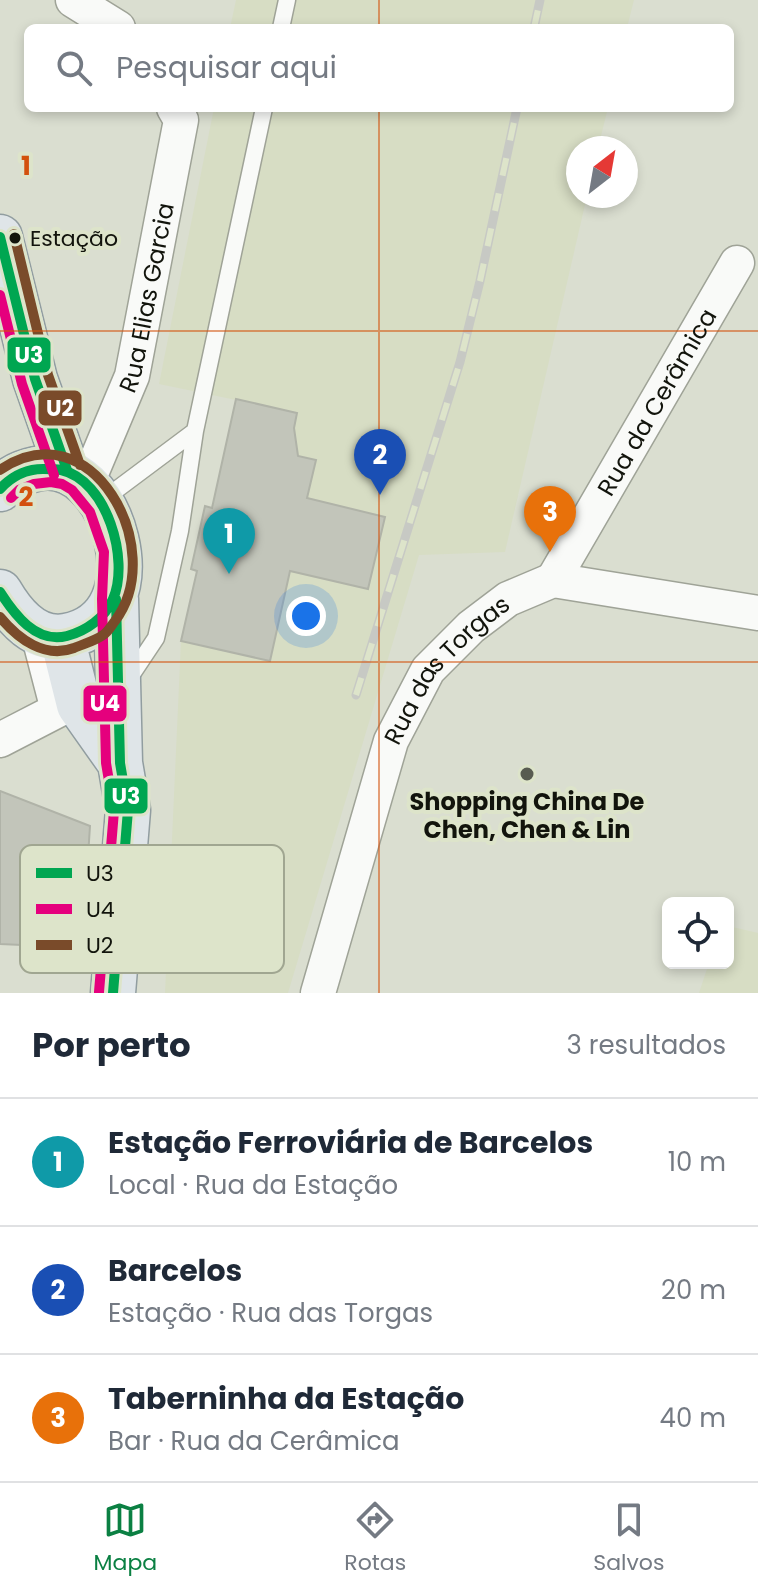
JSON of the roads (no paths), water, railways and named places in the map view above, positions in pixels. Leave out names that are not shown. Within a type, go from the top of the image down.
[{"type":"main road","points":[[0,237],[35,379],[85,485],[112,524],[118,549],[120,576],[116,599],[85,703]]},
{"type":"main road","points":[[1,479],[44,467],[85,485]]},
{"type":"main road","points":[[0,592],[19,621],[50,635],[85,632],[103,619],[116,599]]},
{"type":"main road","points":[[50,635],[120,763],[128,810],[125,845]]},
{"type":"main road","points":[[113,993],[115,973]]},
{"type":"street","points":[[73,0],[112,24]]},
{"type":"street","name":"Rua Elias Garcia","points":[[85,485],[132,376],[181,120],[176,112]]},
{"type":"street","name":"Rua da Cerâmica","points":[[553,580],[737,263]]},
{"type":"street","points":[[553,580],[758,613]]},
{"type":"street","name":"Rua das Torgas","points":[[318,993],[391,741],[428,670],[471,627],[508,599],[553,580]]},
{"type":"street","points":[[0,740],[85,703]]},
{"type":"lane","points":[[282,24],[287,0]]},
{"type":"lane","points":[[85,703],[156,638],[180,531],[195,431],[263,112]]},
{"type":"lane","points":[[85,485],[195,431]]},
{"type":"railway","points":[[535,24],[540,0]]},
{"type":"railway","points":[[356,695],[460,362],[516,112]]},
{"type":"place","name":"Estação","points":[[15,238]]},
{"type":"place","name":"Barcelos","points":[[380,495]]},
{"type":"place","name":"Taberninha da Estação","points":[[550,552]]},
{"type":"place","name":"Estação Ferroviária de Barcelos","points":[[229,574]]},
{"type":"place","name":"Shopping China De Chen, Chen & Lin","points":[[527,774]]}]
